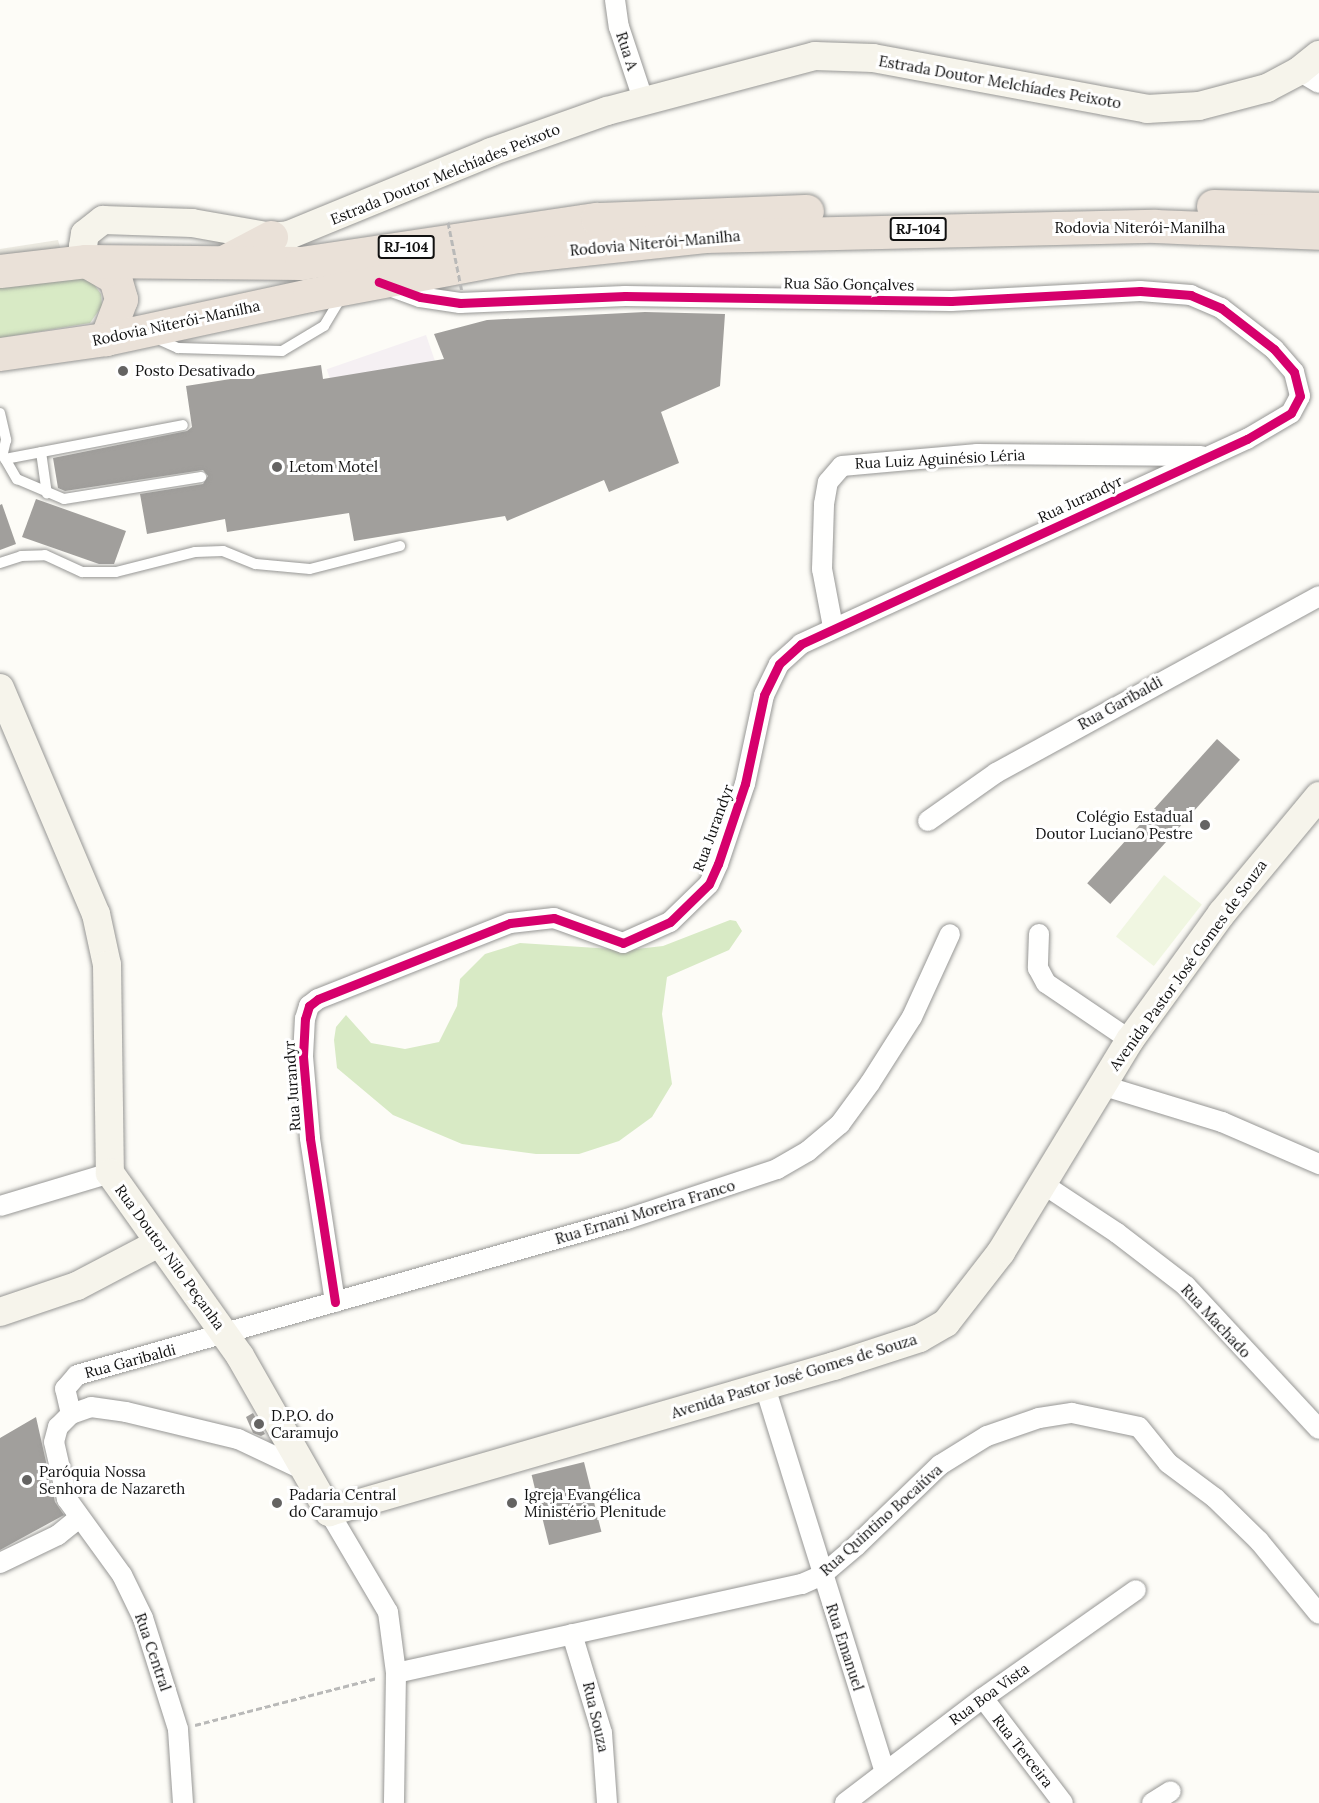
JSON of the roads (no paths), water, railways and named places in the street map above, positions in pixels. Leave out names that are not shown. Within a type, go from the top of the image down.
[{"type":"highway","name":"Rodovia Niterói-Manilha","points":[[0,271],[86,261],[218,265],[301,263],[597,219],[725,211],[1250,206],[1319,208]]},
{"type":"highway","name":"Rodovia Niterói-Manilha","points":[[0,354],[106,339],[344,288],[518,256],[705,236],[1155,226],[1319,233]]},
{"type":"highway","points":[[218,265],[271,237]]},
{"type":"highway","points":[[86,261],[115,278],[121,299],[106,339]]},
{"type":"street","name":"Rua A","points":[[615,0],[619,27],[644,102]]},
{"type":"street","name":"Estrada Doutor Melchíades Peixoto","points":[[86,261],[82,246],[85,234],[92,225],[103,220],[192,223],[271,237],[352,212],[491,152],[644,102],[815,56],[873,58],[1147,109],[1198,106],[1267,88],[1312,70]]},
{"type":"street","name":"Rua São Gonçalves","points":[[379,282],[420,297],[460,303],[625,296],[951,301],[1140,291],[1191,295],[1243,324],[1294,372]]},
{"type":"street","name":"Rua Jurandyr","points":[[335,1302],[310,1138],[303,1056],[305,1019],[309,1006],[318,999],[510,923],[554,918],[623,943],[639,939],[670,922],[708,884],[718,864],[745,784],[764,695],[779,664],[801,644],[833,627],[1207,456],[1291,413],[1300,396],[1294,372]]},
{"type":"street","name":"Rua Luiz Aguinésio Léria","points":[[833,627],[822,569],[824,504],[828,482],[842,466],[977,454],[1207,456]]},
{"type":"street","name":"Rua Garibaldi","points":[[928,821],[996,773],[1072,729],[1319,596]]},
{"type":"street","name":"Rua Doutor Nilo Peçanha","points":[[0,688],[96,914],[107,965],[110,1173],[157,1244],[226,1335],[388,1612],[396,1673],[394,1803]]},
{"type":"street","name":"Avenida Pastor José Gomes de Souza","points":[[329,1512],[765,1387],[920,1338],[946,1323],[995,1260],[1130,1040],[1222,913],[1319,796]]},
{"type":"street","name":"Rua Ernani Moreira Franco","points":[[226,1335],[724,1189],[777,1169],[808,1151],[840,1124],[870,1083],[912,1017],[950,934]]},
{"type":"street","points":[[1039,934],[1038,968],[1046,983],[1130,1040]]},
{"type":"street","points":[[1101,1085],[1222,1122],[1319,1164]]},
{"type":"street","points":[[0,1206],[110,1173]]},
{"type":"street","name":"Rua Machado","points":[[1043,1184],[1117,1233],[1186,1286],[1319,1429]]},
{"type":"street","points":[[0,1312],[77,1286],[157,1244]]},
{"type":"street","name":"Rua Garibaldi","points":[[71,1414],[65,1389],[77,1375],[226,1335]]},
{"type":"street","name":"Rua Emanuel","points":[[765,1387],[884,1770]]},
{"type":"street","points":[[71,1414],[91,1407],[196,1427],[238,1439],[304,1470]]},
{"type":"street","name":"Rua Quintino Bocaiúva","points":[[396,1673],[802,1584],[822,1575],[940,1465],[987,1436],[1039,1418],[1072,1413],[1139,1427],[1168,1463],[1215,1498],[1259,1541],[1319,1614]]},
{"type":"street","name":"Rua Central","points":[[71,1414],[58,1427],[54,1442],[58,1474],[78,1518],[122,1575],[143,1618],[178,1729],[183,1803]]},
{"type":"street","points":[[0,1563],[58,1535],[78,1518]]},
{"type":"street","name":"Rua Boa Vista","points":[[845,1803],[884,1770],[982,1698],[1136,1590]]},
{"type":"street","name":"Rua Souza","points":[[572,1634],[602,1733],[608,1803]]},
{"type":"street","name":"Rua Terceira","points":[[982,1698],[1063,1803]]},
{"type":"street","points":[[1152,1803],[1171,1791]]},
{"type":"lane","points":[[144,330],[158,342],[178,348],[282,351],[324,326],[342,301],[344,288]]},
{"type":"lane","points":[[0,413],[6,440],[2,454],[17,479],[47,494],[64,499],[201,477]]},
{"type":"lane","points":[[2,454],[41,452],[183,425]]},
{"type":"lane","points":[[41,452],[47,494]]},
{"type":"lane","points":[[0,563],[21,556],[45,555],[82,573],[116,572],[195,552],[224,551],[256,564],[310,568],[400,546]]},
{"type":"place","name":"Posto Desativado","points":[[123,371]]},
{"type":"place","name":"Letom Motel","points":[[277,467]]},
{"type":"place","name":"Colégio Estadual Doutor Luciano Pestre","points":[[1205,825]]},
{"type":"place","name":"D.P.O. do Caramujo","points":[[259,1424]]},
{"type":"place","name":"Paróquia Nossa Senhora de Nazareth","points":[[27,1480]]},
{"type":"place","name":"Padaria Central do Caramujo","points":[[277,1503]]},
{"type":"place","name":"Igreja Evangélica Ministério Plenitude","points":[[512,1503]]}]
